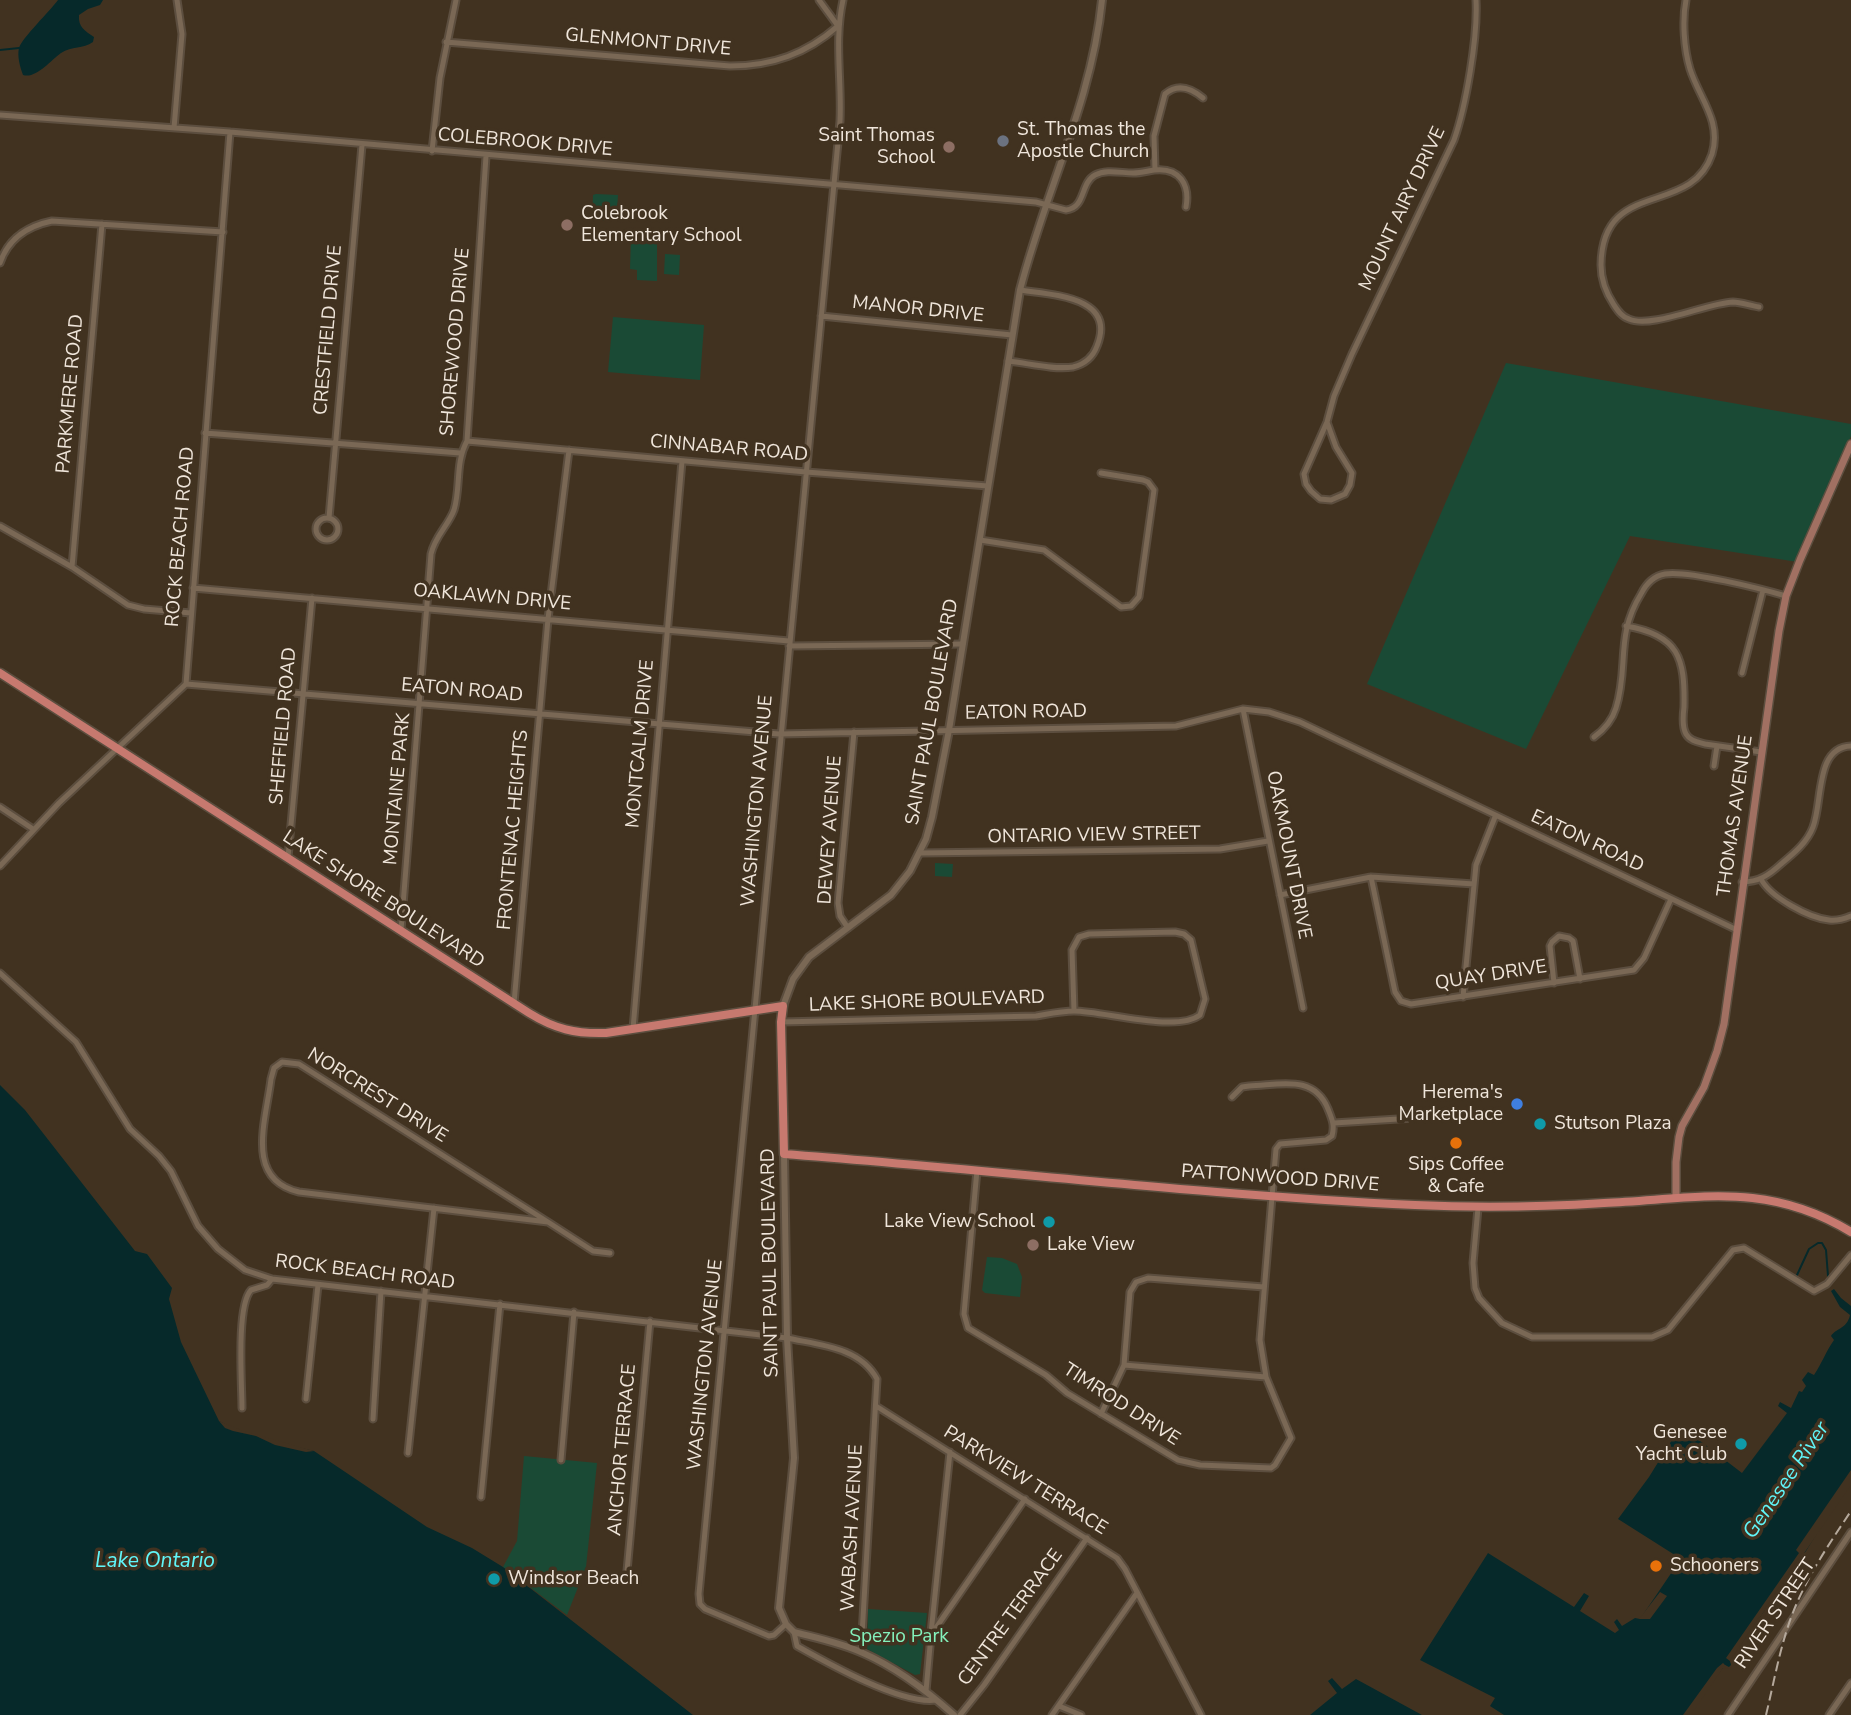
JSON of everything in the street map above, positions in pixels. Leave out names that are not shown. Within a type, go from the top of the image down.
[{"type":"main road","name":"THOMAS AVENUE","points":[[1676,1198],[1675,1162],[1682,1126],[1704,1087],[1724,1024],[1735,929],[1786,596],[1851,444]]},
{"type":"main road","name":"LAKE SHORE BOULEVARD","points":[[0,673],[544,1022],[570,1032],[606,1033],[783,1006]]},
{"type":"main road","name":"SAINT PAUL BOULEVARD","points":[[783,1006],[781,1022],[784,1154]]},
{"type":"main road","name":"PATTONWOOD DRIVE","points":[[784,1154],[1272,1195],[1478,1208],[1743,1196],[1793,1205],[1816,1213],[1851,1232]]},
{"type":"street","points":[[174,128],[182,34],[177,0]]},
{"type":"street","points":[[432,151],[446,42],[456,0]]},
{"type":"street","points":[[819,0],[838,26]]},
{"type":"street","name":"WASHINGTON AVENUE","points":[[786,1624],[769,1636],[705,1609],[700,1604],[699,1594],[779,734],[834,185],[841,107],[838,26],[843,0]]},
{"type":"street","name":"SAINT PAUL BOULEVARD","points":[[783,1006],[793,979],[808,957],[891,895],[910,871],[920,853],[932,817],[949,730],[1020,290],[1084,89],[1102,0]]},
{"type":"street","name":"MOUNT AIRY DRIVE","points":[[1327,422],[1336,447],[1352,473],[1345,494],[1331,500],[1320,499],[1311,491],[1304,474],[1352,354],[1454,140],[1462,112],[1475,29],[1476,0]]},
{"type":"street","points":[[1686,0],[1684,17],[1689,63],[1712,118],[1712,153],[1707,166],[1691,184],[1672,194],[1639,203],[1628,209],[1613,224],[1601,253],[1603,282],[1616,309],[1633,321],[1652,320],[1733,302],[1759,307]]},
{"type":"street","name":"GLENMONT DRIVE","points":[[446,42],[753,66],[793,56],[810,48],[838,26]]},
{"type":"street","points":[[1186,207],[1187,188],[1181,178],[1171,172],[1155,170],[1154,136],[1164,94],[1172,88],[1181,87],[1203,98]]},
{"type":"street","name":"COLEBROOK DRIVE","points":[[0,116],[230,132],[834,185],[1046,204],[1066,210],[1074,208],[1091,178],[1099,173],[1155,170]]},
{"type":"street","name":"ROCK BEACH ROAD","points":[[186,684],[230,132]]},
{"type":"street","name":"CRESTFIELD DRIVE","points":[[328,518],[362,145]]},
{"type":"street","name":"SHOREWOOD DRIVE","points":[[429,608],[432,547],[453,511],[460,453],[467,441],[486,156]]},
{"type":"street","points":[[0,263],[4,253],[18,236],[40,224],[66,221],[223,232]]},
{"type":"street","name":"PARKMERE ROAD","points":[[72,568],[102,224]]},
{"type":"street","points":[[1008,361],[1078,366],[1092,355],[1099,340],[1098,320],[1087,304],[1020,290]]},
{"type":"street","name":"MANOR DRIVE","points":[[821,316],[1012,335]]},
{"type":"street","points":[[205,433],[460,453]]},
{"type":"street","name":"CINNABAR ROAD","points":[[467,441],[988,486]]},
{"type":"street","name":"FRONTENAC HEIGHTS","points":[[514,1003],[548,619],[569,450]]},
{"type":"street","name":"MONTCALM DRIVE","points":[[633,1029],[682,461]]},
{"type":"street","points":[[980,540],[1044,550],[1121,607],[1132,606],[1139,597],[1154,490],[1143,480],[1101,473]]},
{"type":"street","name":"CRESTFIELD DRIVE","points":[[328,518],[337,524],[338,531],[331,540],[324,540],[318,536],[316,528],[321,519],[328,518]]},
{"type":"street","points":[[0,526],[133,607],[191,612]]},
{"type":"street","points":[[1594,737],[1607,727],[1615,710],[1620,692],[1626,626],[1645,586],[1657,576],[1682,574],[1786,596]]},
{"type":"street","name":"OAKLAWN DRIVE","points":[[193,588],[789,643],[963,644]]},
{"type":"street","points":[[1742,673],[1763,590]]},
{"type":"street","name":"SHEFFIELD ROAD","points":[[288,858],[312,598]]},
{"type":"street","name":"MONTAINE PARK","points":[[401,930],[429,608]]},
{"type":"street","points":[[1626,626],[1655,634],[1678,654],[1684,677],[1685,731],[1697,742],[1761,752]]},
{"type":"street","points":[[0,866],[33,829],[186,684]]},
{"type":"street","name":"EATON ROAD","points":[[186,684],[779,734],[1176,726],[1243,709],[1269,712],[1300,722],[1735,929]]},
{"type":"street","name":"OAKMOUNT DRIVE","points":[[1243,709],[1303,1008]]},
{"type":"street","name":"DEWEY AVENUE","points":[[848,928],[838,903],[854,732]]},
{"type":"street","points":[[1714,765],[1717,746]]},
{"type":"street","points":[[1742,882],[1761,879],[1808,838],[1816,819],[1826,761],[1835,750],[1851,746]]},
{"type":"street","points":[[0,807],[33,829]]},
{"type":"street","points":[[1463,996],[1479,856],[1495,817]]},
{"type":"street","name":"ONTARIO VIEW STREET","points":[[920,853],[1220,849],[1268,841]]},
{"type":"street","points":[[1280,895],[1371,877],[1474,884]]},
{"type":"street","name":"QUAY DRIVE","points":[[1371,877],[1397,997],[1412,1004],[1630,971],[1638,967],[1671,899]]},
{"type":"street","points":[[1761,879],[1765,887],[1777,897],[1819,918],[1832,921],[1851,916]]},
{"type":"street","name":"LAKE SHORE BOULEVARD","points":[[781,1022],[1036,1016],[1074,1011],[1141,1020],[1184,1021],[1196,1018],[1203,1010],[1205,999],[1191,940],[1184,934],[1175,932],[1089,934],[1079,937],[1072,950],[1074,1011]]},
{"type":"street","points":[[1554,983],[1550,946],[1559,936],[1573,941],[1580,979]]},
{"type":"street","name":"ROCK BEACH ROAD","points":[[0,973],[76,1042],[130,1129],[171,1171],[198,1226],[218,1249],[245,1270],[272,1279],[317,1285],[787,1338]]},
{"type":"street","name":"NORCREST DRIVE","points":[[548,1222],[299,1192],[279,1186],[264,1165],[262,1149],[274,1068],[288,1061],[304,1066],[548,1222],[593,1251],[610,1254]]},
{"type":"street","points":[[1232,1097],[1242,1087],[1307,1085],[1320,1094],[1334,1123],[1415,1118]]},
{"type":"street","name":"TIMROD DRIVE","points":[[977,1170],[964,1314],[966,1324],[972,1332],[1184,1462],[1268,1469],[1273,1467],[1289,1445],[1291,1435],[1266,1377],[1260,1340],[1277,1146],[1326,1140],[1332,1136],[1334,1123]]},
{"type":"street","name":"SAINT PAUL BOULEVARD","points":[[784,1154],[787,1338],[793,1458],[779,1608],[786,1624]]},
{"type":"street","points":[[408,1453],[434,1208]]},
{"type":"street","points":[[1478,1208],[1473,1263],[1479,1298],[1502,1323],[1532,1337],[1652,1337],[1668,1330],[1733,1250],[1744,1248],[1814,1291],[1827,1284],[1851,1255]]},
{"type":"street","points":[[1101,1413],[1124,1365],[1130,1292],[1136,1282],[1148,1278],[1264,1287]]},
{"type":"street","points":[[242,1408],[244,1303],[251,1290],[267,1285],[272,1279]]},
{"type":"street","points":[[306,1399],[317,1285]]},
{"type":"street","points":[[373,1419],[381,1291]]},
{"type":"street","points":[[481,1497],[500,1304]]},
{"type":"street","points":[[561,1460],[574,1312]]},
{"type":"street","name":"ANCHOR TERRACE","points":[[626,1582],[650,1321]]},
{"type":"street","points":[[787,1338],[852,1353],[871,1367],[877,1379],[876,1406]]},
{"type":"street","points":[[1124,1365],[1266,1377]]},
{"type":"street","name":"PARKVIEW TERRACE","points":[[876,1406],[1087,1538],[1121,1563],[1201,1715]]},
{"type":"street","name":"WABASH AVENUE","points":[[861,1652],[876,1406]]},
{"type":"street","points":[[926,1691],[950,1452]]},
{"type":"street","points":[[931,1635],[1024,1499]]},
{"type":"street","name":"RIVER STREET","points":[[1728,1715],[1850,1537]]},
{"type":"street","name":"CENTRE TERRACE","points":[[960,1715],[1087,1538]]},
{"type":"street","points":[[1052,1715],[1137,1593]]},
{"type":"street","points":[[786,1624],[794,1632],[861,1652],[897,1670],[954,1715]]},
{"type":"street","points":[[794,1632],[797,1646],[840,1670],[909,1699],[924,1702],[936,1700]]},
{"type":"street","points":[[1829,1715],[1851,1683]]},
{"type":"street","points":[[1059,1706],[1081,1715]]},
{"type":"green space","points":[[593,195],[618,195],[617,210],[603,221],[592,220]]},
{"type":"green space","points":[[631,236],[652,237],[657,243],[657,281],[637,280],[637,270],[630,269]]},
{"type":"green space","points":[[665,254],[680,255],[679,275],[664,274]]},
{"type":"green space","points":[[613,317],[704,325],[700,380],[608,372]]},
{"type":"green space","points":[[1506,363],[1851,424],[1851,436],[1798,562],[1630,536],[1526,749],[1367,684]]},
{"type":"green space","points":[[935,863],[953,864],[952,877],[935,876]]},
{"type":"green space","points":[[987,1257],[1002,1258],[1017,1264],[1022,1277],[1020,1297],[985,1293],[982,1290]]},
{"type":"green space","points":[[524,1456],[597,1463],[586,1567],[567,1615],[503,1567],[517,1541]]},
{"type":"green space","name":"Spezio Park","points":[[868,1609],[927,1613],[920,1674],[915,1675],[867,1649]]},
{"type":"water","points":[[58,0],[103,0],[100,5],[79,15],[81,26],[94,37],[93,42],[65,51],[38,72],[23,75],[19,48]]},
{"type":"water","name":"Lake Ontario","points":[[0,1085],[25,1110],[135,1251],[147,1254],[172,1288],[169,1299],[181,1342],[219,1421],[235,1429],[314,1451],[427,1527],[472,1548],[503,1567],[693,1715],[0,1715]]},
{"type":"water","name":"Genesee River","points":[[1834,1289],[1851,1306],[1851,1478],[1806,1551],[1730,1660],[1731,1665],[1725,1665],[1687,1715],[1504,1715],[1490,1706],[1495,1698],[1420,1660],[1488,1553],[1574,1607],[1584,1593],[1589,1596],[1580,1611],[1615,1633],[1619,1630],[1614,1622],[1617,1619],[1622,1626],[1635,1618],[1640,1619],[1676,1566],[1674,1564],[1678,1557],[1618,1519],[1670,1443],[1678,1433],[1686,1430],[1742,1473],[1787,1413],[1778,1406],[1780,1402],[1791,1408],[1799,1391],[1802,1392],[1806,1386],[1802,1380],[1808,1372],[1814,1375],[1834,1340],[1831,1336],[1849,1320],[1850,1315],[1840,1307],[1831,1291]]},
{"type":"water","points":[[1332,1678],[1342,1689],[1356,1679],[1422,1715],[1310,1715],[1337,1693],[1328,1681]]},
{"type":"pier","points":[[219,1421],[314,1451],[306,1452],[275,1445],[256,1436],[225,1428]]},
{"type":"pier","points":[[1851,1470],[1851,1485],[1730,1661],[1726,1658],[1799,1553],[1796,1550]]},
{"type":"pier","points":[[1660,1592],[1667,1596],[1650,1619],[1639,1619]]},
{"type":"pier","points":[[1723,1663],[1729,1669],[1723,1668],[1691,1715],[1683,1715],[1717,1668]]},
{"type":"waterway","points":[[0,50],[19,48]]},
{"type":"waterway","points":[[1797,1275],[1809,1249],[1822,1243],[1826,1250],[1828,1276]]},
{"type":"railway","points":[[1766,1715],[1792,1615],[1818,1562],[1851,1511]]},
{"type":"place","name":"St. Thomas the Apostle Church","points":[[1003,141]]},
{"type":"place","name":"Saint Thomas School","points":[[949,147]]},
{"type":"place","name":"Colebrook Elementary School","points":[[567,225]]},
{"type":"place","name":"Herema's Marketplace","points":[[1517,1104]]},
{"type":"place","name":"Stutson Plaza","points":[[1540,1124]]},
{"type":"place","name":"Sips Coffee & Cafe","points":[[1456,1143]]},
{"type":"place","name":"Lake View School","points":[[1049,1222]]},
{"type":"place","name":"Lake View","points":[[1033,1245]]},
{"type":"place","name":"Genesee Yacht Club","points":[[1741,1444]]},
{"type":"place","name":"Schooners","points":[[1656,1566]]},
{"type":"place","name":"Windsor Beach","points":[[494,1579]]}]
